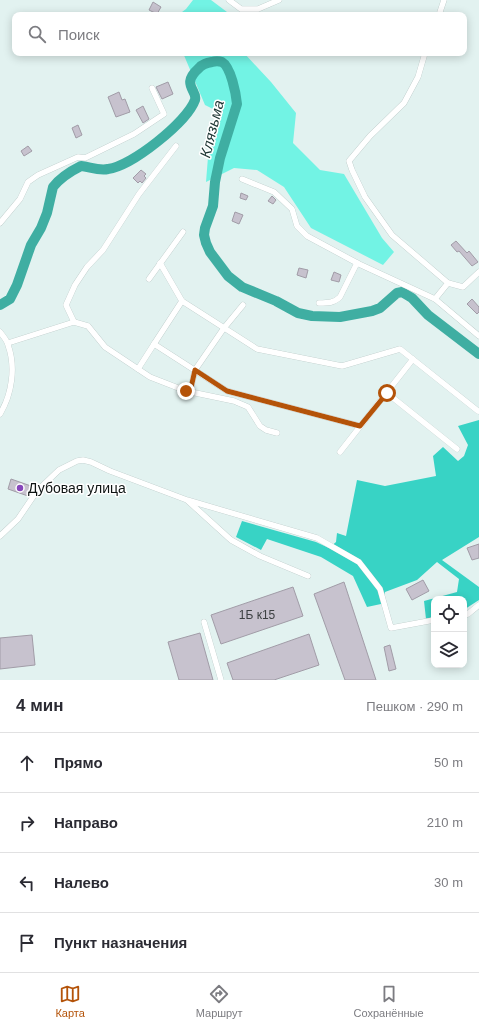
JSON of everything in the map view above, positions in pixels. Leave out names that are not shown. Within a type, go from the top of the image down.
[{"type":"street","points":[[229,0],[241,9],[258,9],[279,0]]},
{"type":"street","points":[[440,12],[444,0]]},
{"type":"street","points":[[423,56],[418,77],[404,102],[370,136],[349,161],[365,197],[392,235],[448,283],[463,287],[479,272]]},
{"type":"street","points":[[0,223],[20,199],[28,182],[78,157],[85,158],[134,134],[164,114],[152,88]]},
{"type":"street","points":[[74,322],[66,305],[75,285],[87,267],[102,250],[139,194],[176,146]]},
{"type":"street","points":[[242,179],[274,192],[292,209],[297,226],[307,236],[357,263],[435,300],[479,336]]},
{"type":"street","points":[[149,279],[183,232]]},
{"type":"street","points":[[319,303],[330,303],[336,301],[340,297],[357,263]]},
{"type":"street","points":[[160,264],[182,301],[257,349],[342,366],[400,349],[478,411]]},
{"type":"street","points":[[435,300],[448,283]]},
{"type":"street","points":[[138,369],[182,301]]},
{"type":"street","points":[[190,392],[195,370],[224,328],[243,305]]},
{"type":"street","points":[[8,343],[74,322],[88,326],[105,347],[150,377],[190,392],[234,401],[248,407],[260,426],[266,430],[277,433]]},
{"type":"street","points":[[0,332],[8,343],[12,359],[10,390],[0,414]]},
{"type":"street","points":[[154,344],[227,391],[360,426]]},
{"type":"street","points":[[340,452],[413,359]]},
{"type":"street","points":[[387,393],[457,449]]},
{"type":"street","points":[[0,536],[18,519],[37,491],[47,480],[59,470],[77,461],[84,460],[187,500],[317,538],[359,562],[380,590],[391,628],[431,621]]},
{"type":"street","points":[[187,500],[231,540],[260,556],[308,576]]},
{"type":"street","points":[[467,614],[479,605]]},
{"type":"street","points":[[204,622],[221,680]]},
{"type":"green space","points":[[193,0],[211,0],[227,12],[182,12]]},
{"type":"green space","points":[[184,56],[247,56],[271,82],[296,113],[293,143],[320,170],[344,174],[382,238],[394,252],[383,265],[311,228],[284,187],[257,170],[234,168],[206,182],[208,157],[221,113],[205,105]]},
{"type":"shaded area","points":[[479,420],[479,537],[442,560],[479,587],[479,600],[467,608],[467,596],[442,596],[457,592],[459,579],[437,562],[417,580],[385,592],[381,604],[367,607],[353,576],[321,557],[267,539],[261,550],[236,537],[242,521],[316,542],[329,548],[336,542],[337,533],[346,536],[357,480],[385,486],[436,476],[433,456],[443,447],[458,461],[464,456],[468,445],[458,426]]},
{"type":"shaded area","points":[[431,599],[431,618],[426,619],[424,601]]},
{"type":"building","points":[[153,2],[161,7],[158,12],[149,10]]},
{"type":"building","points":[[168,82],[173,94],[162,99],[156,87]]},
{"type":"building","points":[[119,92],[122,100],[125,99],[130,112],[116,117],[108,97]]},
{"type":"building","points":[[143,106],[149,119],[143,123],[136,110]]},
{"type":"building","points":[[78,125],[82,135],[76,138],[72,128]]},
{"type":"building","points":[[28,146],[32,151],[24,156],[21,151]]},
{"type":"building","points":[[141,170],[146,174],[144,176],[146,178],[142,183],[140,181],[138,183],[133,178]]},
{"type":"building","points":[[241,193],[248,196],[246,200],[240,198]]},
{"type":"building","points":[[272,196],[276,200],[273,204],[268,201]]},
{"type":"building","points":[[235,212],[243,215],[239,224],[232,221]]},
{"type":"building","points":[[456,241],[467,253],[469,251],[478,262],[472,266],[459,251],[457,252],[451,245]]},
{"type":"building","points":[[299,268],[308,270],[306,278],[297,275]]},
{"type":"building","points":[[334,272],[341,275],[339,282],[331,280]]},
{"type":"building","points":[[472,299],[479,307],[479,312],[477,314],[467,304]]},
{"type":"building","name":"Дубовая улица","points":[[11,479],[31,486],[28,496],[8,489]]},
{"type":"building","points":[[479,544],[479,558],[472,560],[467,548]]},
{"type":"building","points":[[423,580],[429,591],[412,600],[406,589]]},
{"type":"building","points":[[344,582],[376,680],[345,680],[314,594]]},
{"type":"building","points":[[293,587],[303,616],[221,644],[211,615]]},
{"type":"building","points":[[200,633],[213,680],[179,680],[168,642]]},
{"type":"building","points":[[309,634],[319,665],[274,680],[233,680],[227,663]]},
{"type":"building","points":[[32,635],[35,665],[0,669],[0,638]]},
{"type":"building","points":[[390,645],[396,669],[389,671],[384,647]]},
{"type":"waterway","name":"Клязьма","points":[[0,305],[10,299],[17,285],[31,245],[41,228],[47,213],[53,187],[66,175],[81,166],[101,170],[118,166],[131,160],[158,142],[181,120],[195,100],[190,83],[193,74],[206,63],[218,61],[222,62],[228,69],[237,104],[220,158],[215,182],[213,206],[204,235],[210,252],[228,276],[242,287],[276,301],[298,313],[312,316],[340,317],[372,311],[380,308],[397,293],[402,292],[412,298],[428,315],[479,354]]},
{"type":"place","name":"Дубовая улица","points":[[20,488]]},
{"type":"route","points":[[186,391],[190,392],[195,370],[227,391],[360,426],[387,393]]}]
